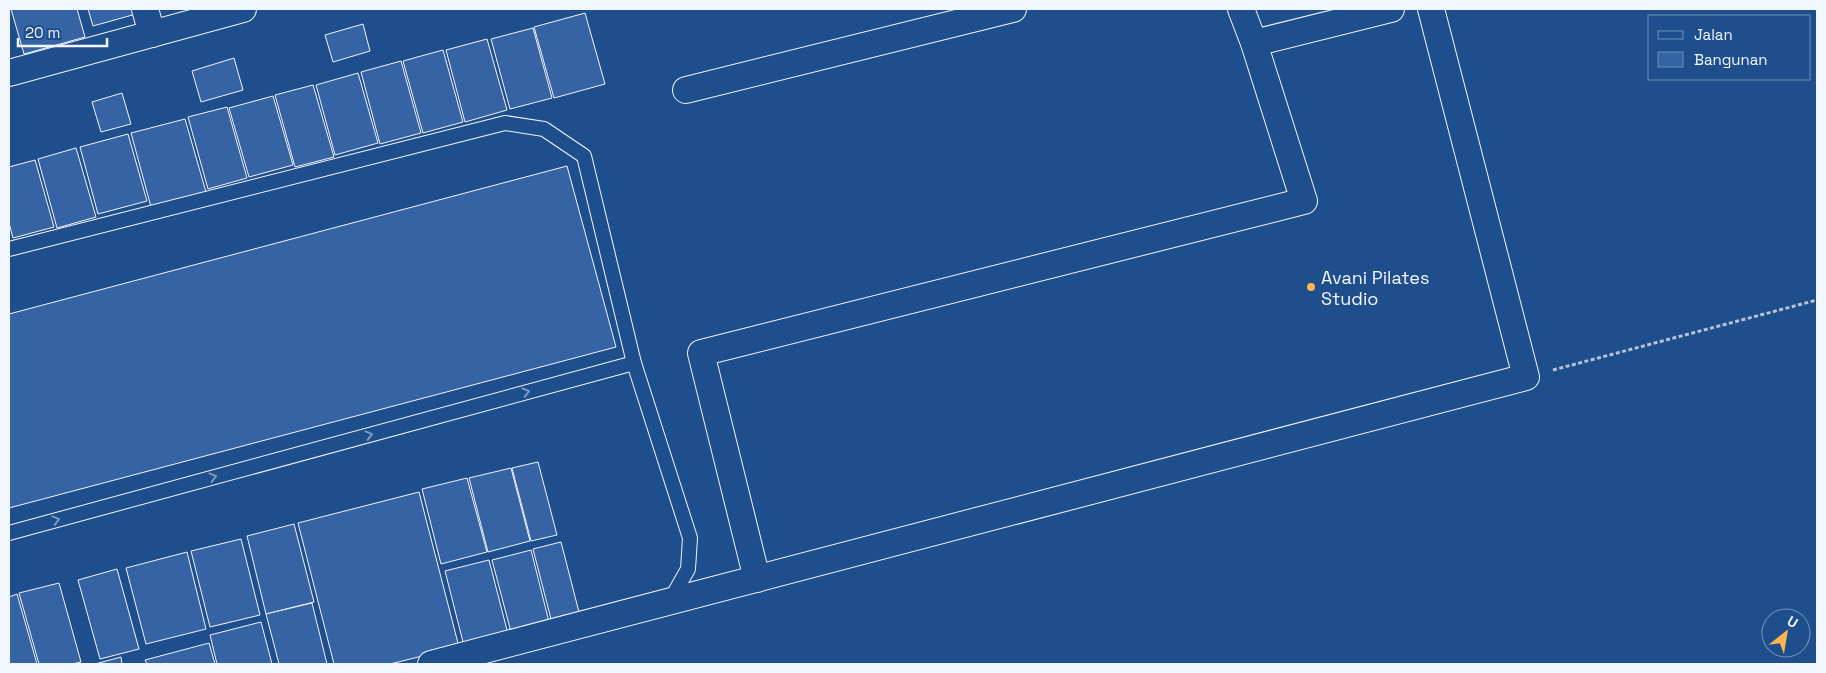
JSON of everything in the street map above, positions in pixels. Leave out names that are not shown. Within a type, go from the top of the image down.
[{"type":"street","points":[[145,9],[152,34]]},
{"type":"street","points":[[9,73],[243,9]]},
{"type":"street","points":[[686,90],[1013,9]]},
{"type":"street","points":[[757,579],[701,354],[1304,201],[1254,43],[1241,9]]},
{"type":"street","points":[[1254,43],[1391,9]]},
{"type":"street","points":[[431,664],[1526,377],[1431,9]]},
{"type":"lane","points":[[9,249],[505,123],[544,129],[584,156],[634,363],[690,538],[688,569],[670,601]]},
{"type":"lane","points":[[9,533],[634,363]]},
{"type":"path","points":[[1526,377],[1817,300]]},
{"type":"building","points":[[11,9],[77,9],[85,37],[24,54]]},
{"type":"building","points":[[88,9],[134,9],[136,14],[93,26]]},
{"type":"building","points":[[585,13],[605,84],[554,98],[534,27]]},
{"type":"building","points":[[363,24],[370,51],[333,62],[325,35]]},
{"type":"building","points":[[533,28],[552,98],[510,109],[491,39]]},
{"type":"building","points":[[487,39],[507,110],[465,122],[446,50]]},
{"type":"building","points":[[443,50],[463,122],[423,133],[403,61]]},
{"type":"building","points":[[234,58],[243,90],[201,102],[192,71]]},
{"type":"building","points":[[401,61],[421,133],[380,144],[361,72]]},
{"type":"building","points":[[358,73],[378,143],[335,155],[316,85]]},
{"type":"building","points":[[313,85],[334,157],[295,167],[275,95]]},
{"type":"building","points":[[122,93],[131,124],[101,132],[92,102]]},
{"type":"building","points":[[273,96],[293,165],[249,177],[229,108]]},
{"type":"building","points":[[227,107],[247,178],[208,189],[188,117]]},
{"type":"building","points":[[185,119],[206,192],[151,207],[131,133]]},
{"type":"building","points":[[128,134],[147,201],[98,214],[80,147]]},
{"type":"building","points":[[76,148],[96,217],[57,228],[38,159]]},
{"type":"building","points":[[35,160],[54,227],[13,238],[9,223],[9,167]]},
{"type":"building","points":[[567,166],[616,347],[9,508],[9,314]]},
{"type":"building","points":[[538,462],[557,535],[531,541],[512,468]]},
{"type":"building","points":[[511,468],[530,541],[488,552],[469,478]]},
{"type":"building","points":[[467,478],[487,552],[441,564],[422,489]]},
{"type":"building","points":[[419,492],[459,647],[390,664],[334,664],[298,523]]},
{"type":"building","points":[[294,524],[314,602],[266,614],[247,536]]},
{"type":"building","points":[[241,539],[260,615],[210,627],[191,551]]},
{"type":"building","points":[[561,542],[580,616],[552,623],[533,549]]},
{"type":"building","points":[[531,550],[549,622],[511,632],[492,560]]},
{"type":"building","points":[[187,552],[206,629],[146,644],[126,568]]},
{"type":"building","points":[[489,560],[508,634],[464,646],[445,571]]},
{"type":"building","points":[[117,569],[139,649],[100,659],[78,580]]},
{"type":"building","points":[[59,583],[81,662],[72,664],[39,664],[19,593]]},
{"type":"building","points":[[17,594],[37,664],[9,664],[9,597]]},
{"type":"building","points":[[312,603],[327,664],[279,664],[266,614]]},
{"type":"building","points":[[261,622],[272,664],[217,664],[210,635]]},
{"type":"building","points":[[209,643],[215,664],[147,664],[145,660]]},
{"type":"building","points":[[121,657],[122,664],[95,664]]},
{"type":"place","name":"Avani Pilates Studio","points":[[1311,287]]}]
